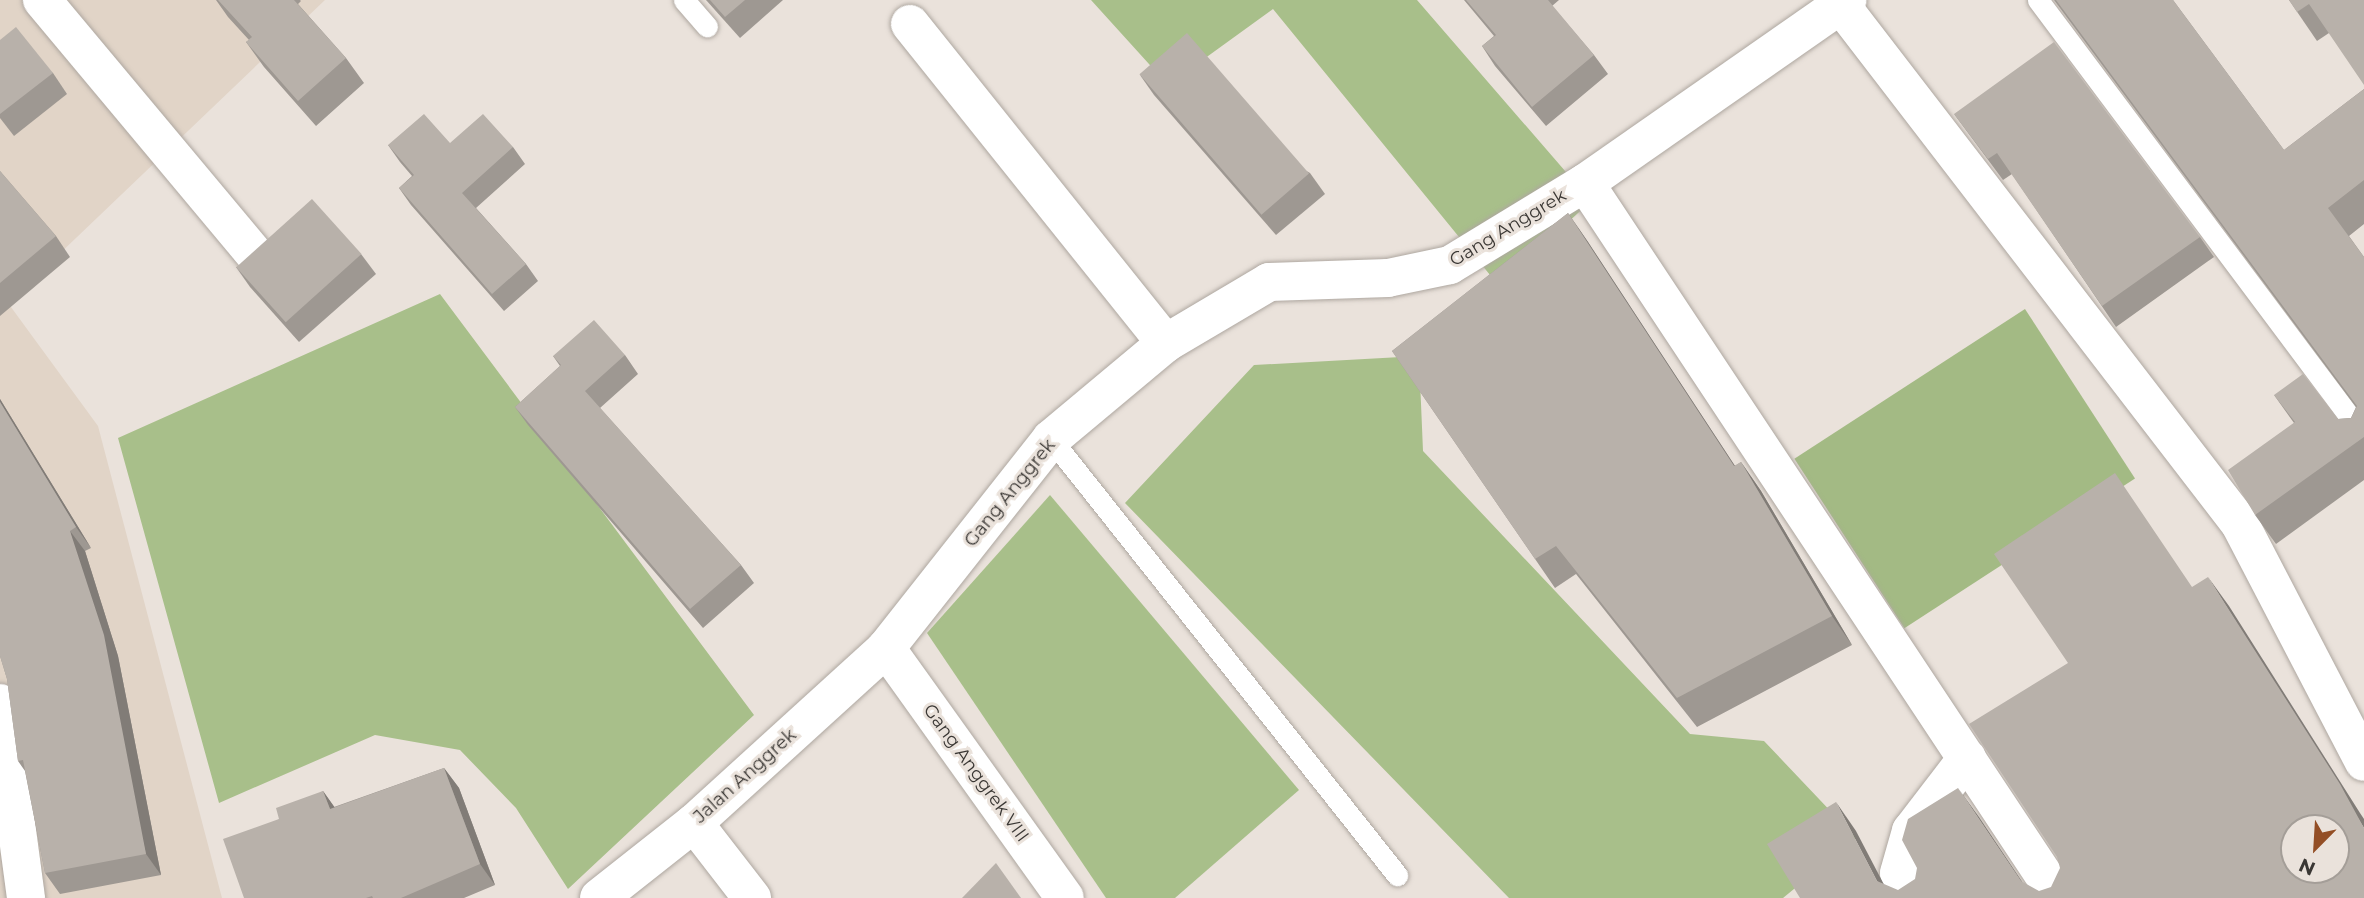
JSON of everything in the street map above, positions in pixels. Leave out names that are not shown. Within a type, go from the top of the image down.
[{"type":"street","points":[[42,0],[257,257]]},
{"type":"street","points":[[1844,2],[2240,524],[2364,762]]},
{"type":"street","name":"Gang Anggrek","points":[[886,648],[1051,439],[1166,343],[1269,282],[1388,278],[1450,265],[1585,183],[1844,2]]},
{"type":"street","points":[[910,24],[1166,343]]},
{"type":"street","points":[[1585,183],[2059,898]]},
{"type":"street","name":"Jalan Anggrek","points":[[599,898],[694,823],[886,648]]},
{"type":"street","name":"Gang Anggrek VIII","points":[[886,648],[1065,898]]},
{"type":"street","points":[[0,704],[26,898]]},
{"type":"street","points":[[1916,898],[1899,873],[1910,831],[1967,758]]},
{"type":"street","points":[[694,823],[752,898]]},
{"type":"lane","points":[[684,0],[707,26]]},
{"type":"lane","points":[[2038,0],[2364,436]]},
{"type":"lane","points":[[1051,439],[1397,875]]},
{"type":"shaded area","points":[[0,0],[325,0],[8,303],[98,426],[222,898],[0,898]]},
{"type":"green space","points":[[1091,0],[1417,0],[1591,201],[1499,286],[1273,9],[1168,85]]},
{"type":"green space","points":[[440,294],[754,715],[568,889],[516,808],[460,750],[375,735],[219,803],[118,438]]},
{"type":"green space","points":[[2025,309],[2135,478],[1904,628],[1794,459]]},
{"type":"green space","points":[[1419,356],[1423,451],[1690,734],[1764,741],[1856,838],[1783,898],[1509,898],[1125,503],[1254,365]]},
{"type":"green space","points":[[1050,495],[1299,790],[1175,898],[1106,898],[927,633]]},
{"type":"building","points":[[218,0],[294,0],[346,58],[298,101],[246,42],[252,37]]},
{"type":"building","points":[[710,0],[745,0],[725,17]]},
{"type":"building","points":[[1466,0],[1548,0],[1594,55],[1532,107],[1482,46],[1496,35]]},
{"type":"building","points":[[2056,0],[2173,0],[2284,150],[2364,89],[2364,180],[2328,208],[2364,257],[2364,437],[2255,515],[2228,470],[2295,422],[2274,395],[2303,374],[2338,419],[2351,418],[2357,406]]},
{"type":"building","points":[[2289,0],[2364,0],[2364,85],[2309,4],[2297,12]]},
{"type":"building","points":[[16,27],[53,73],[0,114],[0,40]]},
{"type":"building","points":[[1187,33],[1309,173],[1261,215],[1139,74]]},
{"type":"building","points":[[2054,42],[2200,237],[2102,306],[1997,153],[1988,159],[1954,114]]},
{"type":"building","points":[[424,114],[450,143],[483,114],[513,147],[462,193],[526,264],[492,294],[399,188],[414,175],[388,145]]},
{"type":"building","points":[[0,171],[56,236],[0,283]]},
{"type":"building","points":[[312,199],[362,254],[286,322],[236,267]]},
{"type":"building","points":[[1568,213],[1734,466],[1741,462],[1832,616],[1677,698],[1556,546],[1535,559],[1392,351]]},
{"type":"building","points":[[594,320],[625,355],[585,391],[741,565],[690,609],[515,407],[561,365],[553,356]]},
{"type":"building","points":[[0,402],[76,527],[70,531],[104,635],[146,854],[45,873],[23,760],[18,761],[7,679],[0,656]]},
{"type":"building","points":[[2115,473],[2192,587],[2208,577],[2340,784],[2364,828],[2364,898],[1800,898],[1767,844],[1836,802],[1877,881],[1898,890],[1915,879],[1917,868],[1902,840],[1908,819],[1958,788],[2021,881],[2039,891],[2051,887],[2060,868],[2057,857],[1969,724],[2068,663],[1994,554]]},
{"type":"building","points":[[444,768],[480,864],[401,898],[244,898],[223,839],[279,819],[276,808],[323,791],[330,809]]},
{"type":"building","points":[[996,863],[1021,898],[962,898]]}]
